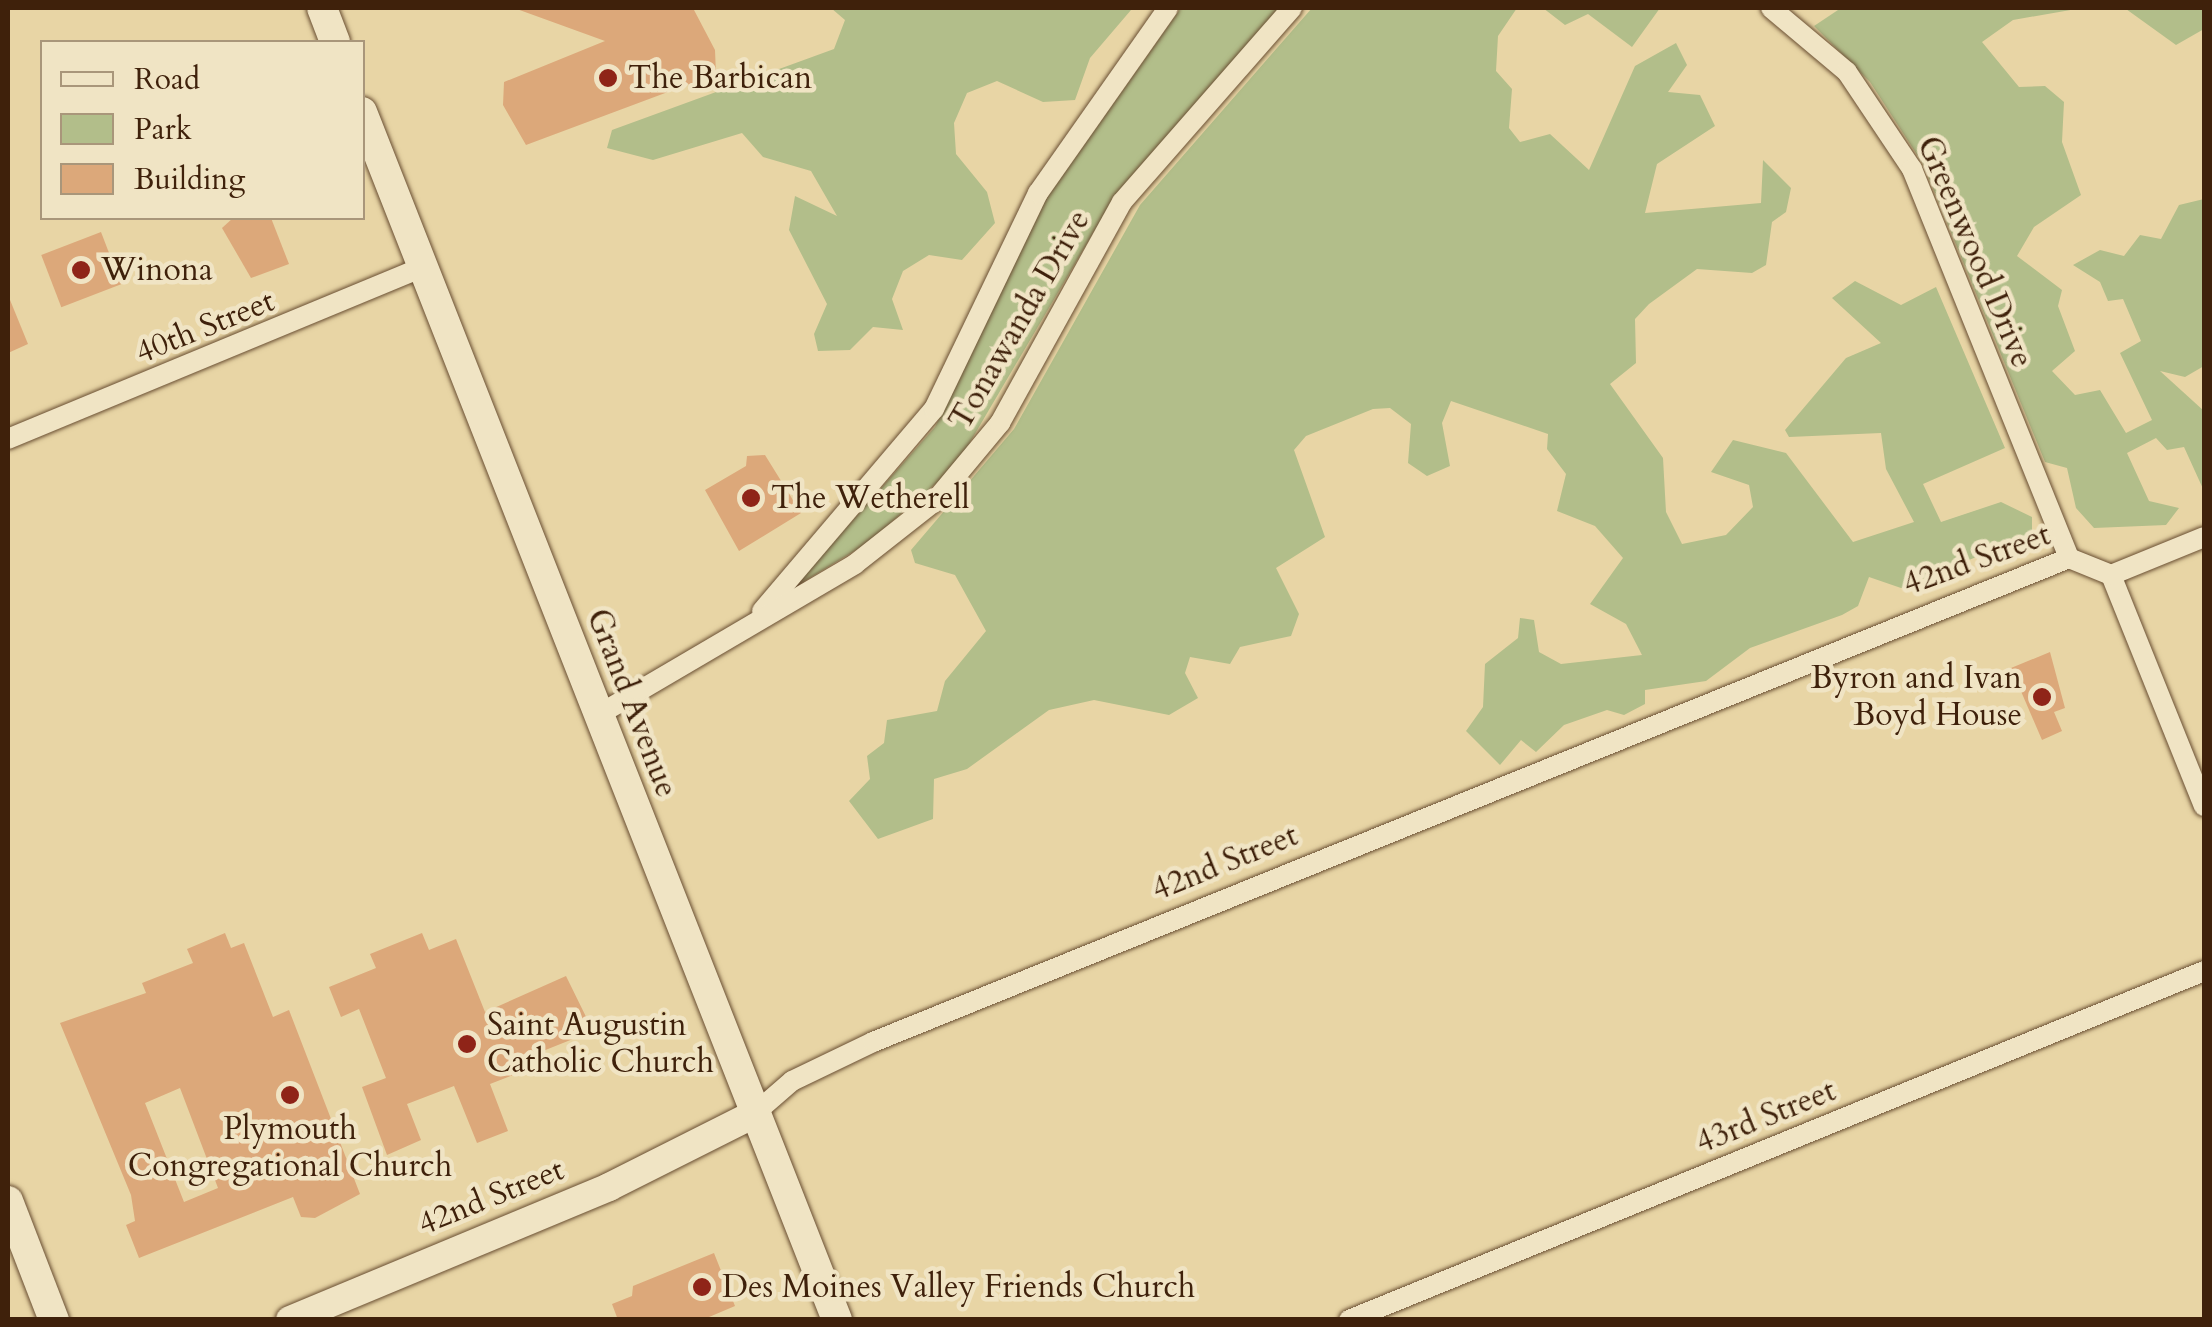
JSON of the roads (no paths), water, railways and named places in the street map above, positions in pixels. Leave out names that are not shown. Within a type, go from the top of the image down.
[{"type":"main road","points":[[322,8],[335,40]]},
{"type":"main road","name":"Grand Avenue","points":[[365,120],[836,1320]]},
{"type":"main road","points":[[8,1201],[54,1320]]},
{"type":"street","name":"Tonawanda Drive","points":[[759,615],[934,409],[1038,193],[1168,8]]},
{"type":"street","name":"Tonawanda Drive","points":[[598,715],[897,535],[970,464],[1122,202],[1292,8]]},
{"type":"street","name":"Greenwood Drive","points":[[1771,8],[1847,72],[1912,169],[2069,558]]},
{"type":"street","name":"40th Street","points":[[8,439],[423,268]]},
{"type":"street","points":[[2204,538],[2111,576],[2204,806]]},
{"type":"street","name":"42nd Street","points":[[290,1320],[645,1171],[754,1114],[792,1081],[874,1042],[2069,558],[2111,576]]},
{"type":"street","name":"43rd Street","points":[[1349,1320],[2204,971]]},
{"type":"place","name":"The Barbican","points":[[608,78]]},
{"type":"place","name":"Winona","points":[[81,270]]},
{"type":"place","name":"The Wetherell","points":[[751,498]]},
{"type":"place","name":"Byron and Ivan Boyd House","points":[[2042,697]]},
{"type":"place","name":"Saint Augustin Catholic Church","points":[[467,1044]]},
{"type":"place","name":"Plymouth Congregational Church","points":[[290,1095]]},
{"type":"place","name":"Des Moines Valley Friends Church","points":[[702,1287]]}]
